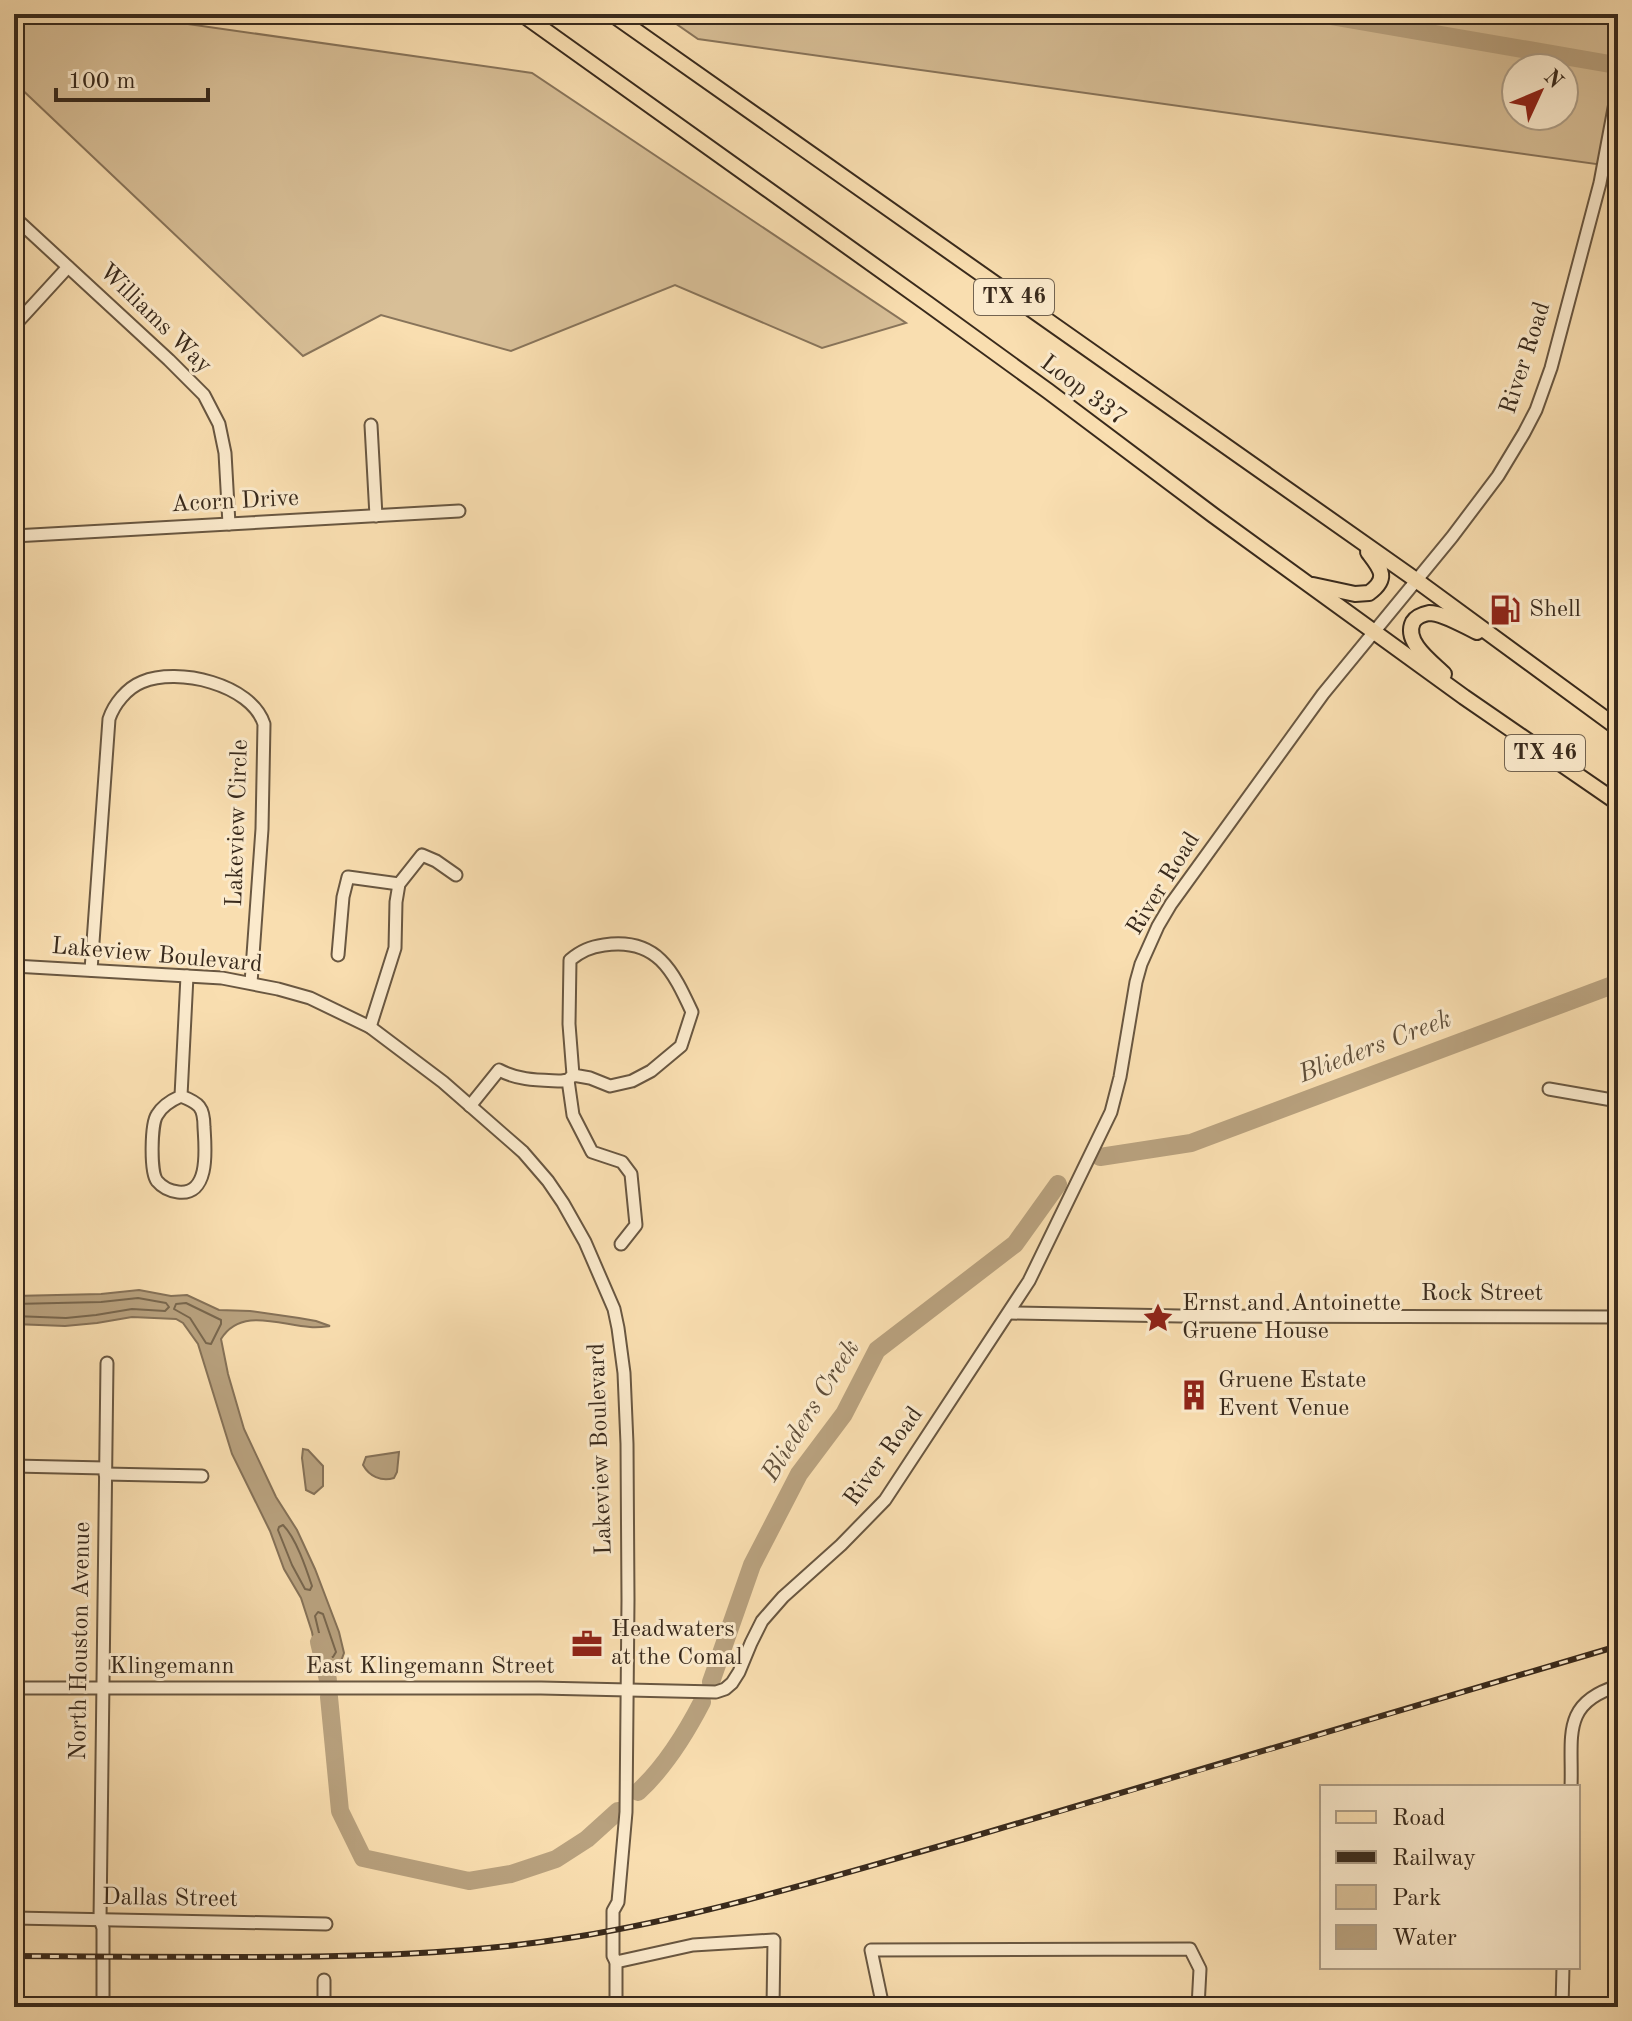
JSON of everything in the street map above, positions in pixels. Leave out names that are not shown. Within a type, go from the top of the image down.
[{"type":"main road","name":"Loop 337","points":[[522,14],[952,321],[1305,583],[1618,803]]},
{"type":"main road","name":"Loop 337","points":[[612,14],[1416,580],[1618,728]]},
{"type":"main road","points":[[1305,583],[1362,595],[1375,589],[1382,574],[1357,539]]},
{"type":"main road","points":[[1472,703],[1412,639],[1413,622],[1426,613],[1438,615],[1501,642]]},
{"type":"street","name":"River Road","points":[[627,1690],[716,1692],[732,1683],[762,1621],[885,1500],[1009,1313],[1036,1269],[1111,1112],[1136,982],[1158,926],[1323,694],[1498,476],[1536,410],[1551,368],[1600,183],[1618,87]]},
{"type":"street","name":"Williams Way","points":[[14,217],[204,395],[219,424],[225,453],[229,524]]},
{"type":"street","points":[[14,326],[68,267]]},
{"type":"street","points":[[371,425],[376,516]]},
{"type":"street","name":"Acorn Drive","points":[[14,536],[459,511]]},
{"type":"street","name":"Lakeview Circle","points":[[91,970],[109,719],[124,695],[141,682],[175,677],[228,688],[257,710],[264,724],[262,829],[251,983]]},
{"type":"street","points":[[370,1027],[395,948],[399,884],[422,855],[456,875]]},
{"type":"street","points":[[338,955],[343,897],[348,877],[399,884]]},
{"type":"street","points":[[470,1106],[499,1070],[525,1080],[570,1078],[590,1078],[610,1086],[632,1081],[651,1071],[681,1046],[692,1012],[675,976],[651,951],[628,944],[614,944],[580,951],[570,960],[570,1078],[573,1115],[592,1152],[622,1162],[631,1174],[636,1225],[621,1244]]},
{"type":"street","name":"Lakeview Boulevard","points":[[14,966],[222,978],[310,998],[370,1027],[443,1082],[523,1152],[548,1181],[585,1242],[614,1309],[624,1373],[627,1444],[626,1820],[618,1902],[613,1911],[616,2007]]},
{"type":"street","points":[[181,1096],[187,976]]},
{"type":"street","points":[[1549,1089],[1618,1101]]},
{"type":"street","points":[[181,1096],[195,1102],[204,1115],[205,1169],[200,1180],[182,1193],[167,1189],[158,1183],[153,1174],[156,1115],[181,1096]]},
{"type":"street","name":"Rock Street","points":[[1009,1313],[1618,1317]]},
{"type":"street","name":"North Houston Avenue","points":[[103,2007],[103,1928],[100,1920],[107,1363]]},
{"type":"street","points":[[14,1466],[202,1476]]},
{"type":"street","points":[[1571,1785],[1571,1737],[1581,1706],[1590,1698],[1618,1686]]},
{"type":"street","name":"Klingemann","points":[[14,1688],[282,1689]]},
{"type":"street","name":"East Klingemann Street","points":[[282,1689],[627,1690]]},
{"type":"street","name":"Dallas Street","points":[[14,1918],[326,1924]]},
{"type":"street","name":"North Houston Avenue","points":[[96,2007],[96,1927],[100,1920]]},
{"type":"street","points":[[616,1962],[693,1945],[774,1940],[773,2007]]},
{"type":"street","points":[[883,2007],[871,1950],[1190,1949],[1200,1969],[1198,2007]]},
{"type":"street","points":[[1562,2007],[1563,1969]]},
{"type":"street","points":[[324,1980],[324,2007]]},
{"type":"green space","points":[[14,14],[118,14],[532,73],[906,323],[822,348],[675,285],[511,351],[381,315],[303,356],[14,82]]},
{"type":"green space","points":[[662,14],[1618,14],[1618,129],[1610,166],[698,39]]},
{"type":"water","points":[[139,1290],[171,1296],[187,1295],[219,1310],[299,1318],[330,1326],[250,1321],[229,1329],[221,1339],[244,1429],[276,1497],[297,1530],[339,1632],[344,1653],[340,1664],[318,1664],[301,1598],[284,1569],[270,1531],[232,1454],[198,1344],[183,1323],[176,1319],[132,1317],[65,1326],[14,1324],[14,1296]]},
{"type":"water","points":[[303,1449],[308,1450],[323,1466],[323,1486],[314,1494],[306,1490]]},
{"type":"water","points":[[399,1452],[394,1478],[376,1477],[363,1465],[366,1457]]},
{"type":"waterway","name":"Blieders Creek","points":[[1319,14],[1610,64]]},
{"type":"waterway","name":"Blieders Creek","points":[[1100,1157],[1191,1143],[1618,983]]},
{"type":"waterway","name":"Blieders Creek","points":[[711,1682],[752,1565],[799,1474],[844,1414],[877,1350],[1015,1244],[1058,1184]]},
{"type":"waterway","name":"Blieders Creek","points":[[319,1642],[328,1680]]},
{"type":"waterway","name":"Blieders Creek","points":[[329,1697],[340,1811],[363,1858],[469,1881],[511,1874],[556,1859],[587,1839],[618,1811]]},
{"type":"waterway","name":"Blieders Creek","points":[[638,1792],[674,1750],[702,1702]]},
{"type":"railway","points":[[14,1956],[406,1954],[491,1948],[625,1928],[724,1906],[871,1866],[1618,1646]]},
{"type":"place","name":"Shell","points":[[1505,610]]},
{"type":"place","name":"Ernst and Antoinette Gruene House","points":[[1158,1318]]},
{"type":"place","name":"Gruene Estate Event Venue","points":[[1194,1395]]},
{"type":"place","name":"Headwaters at the Comal","points":[[587,1644]]}]
